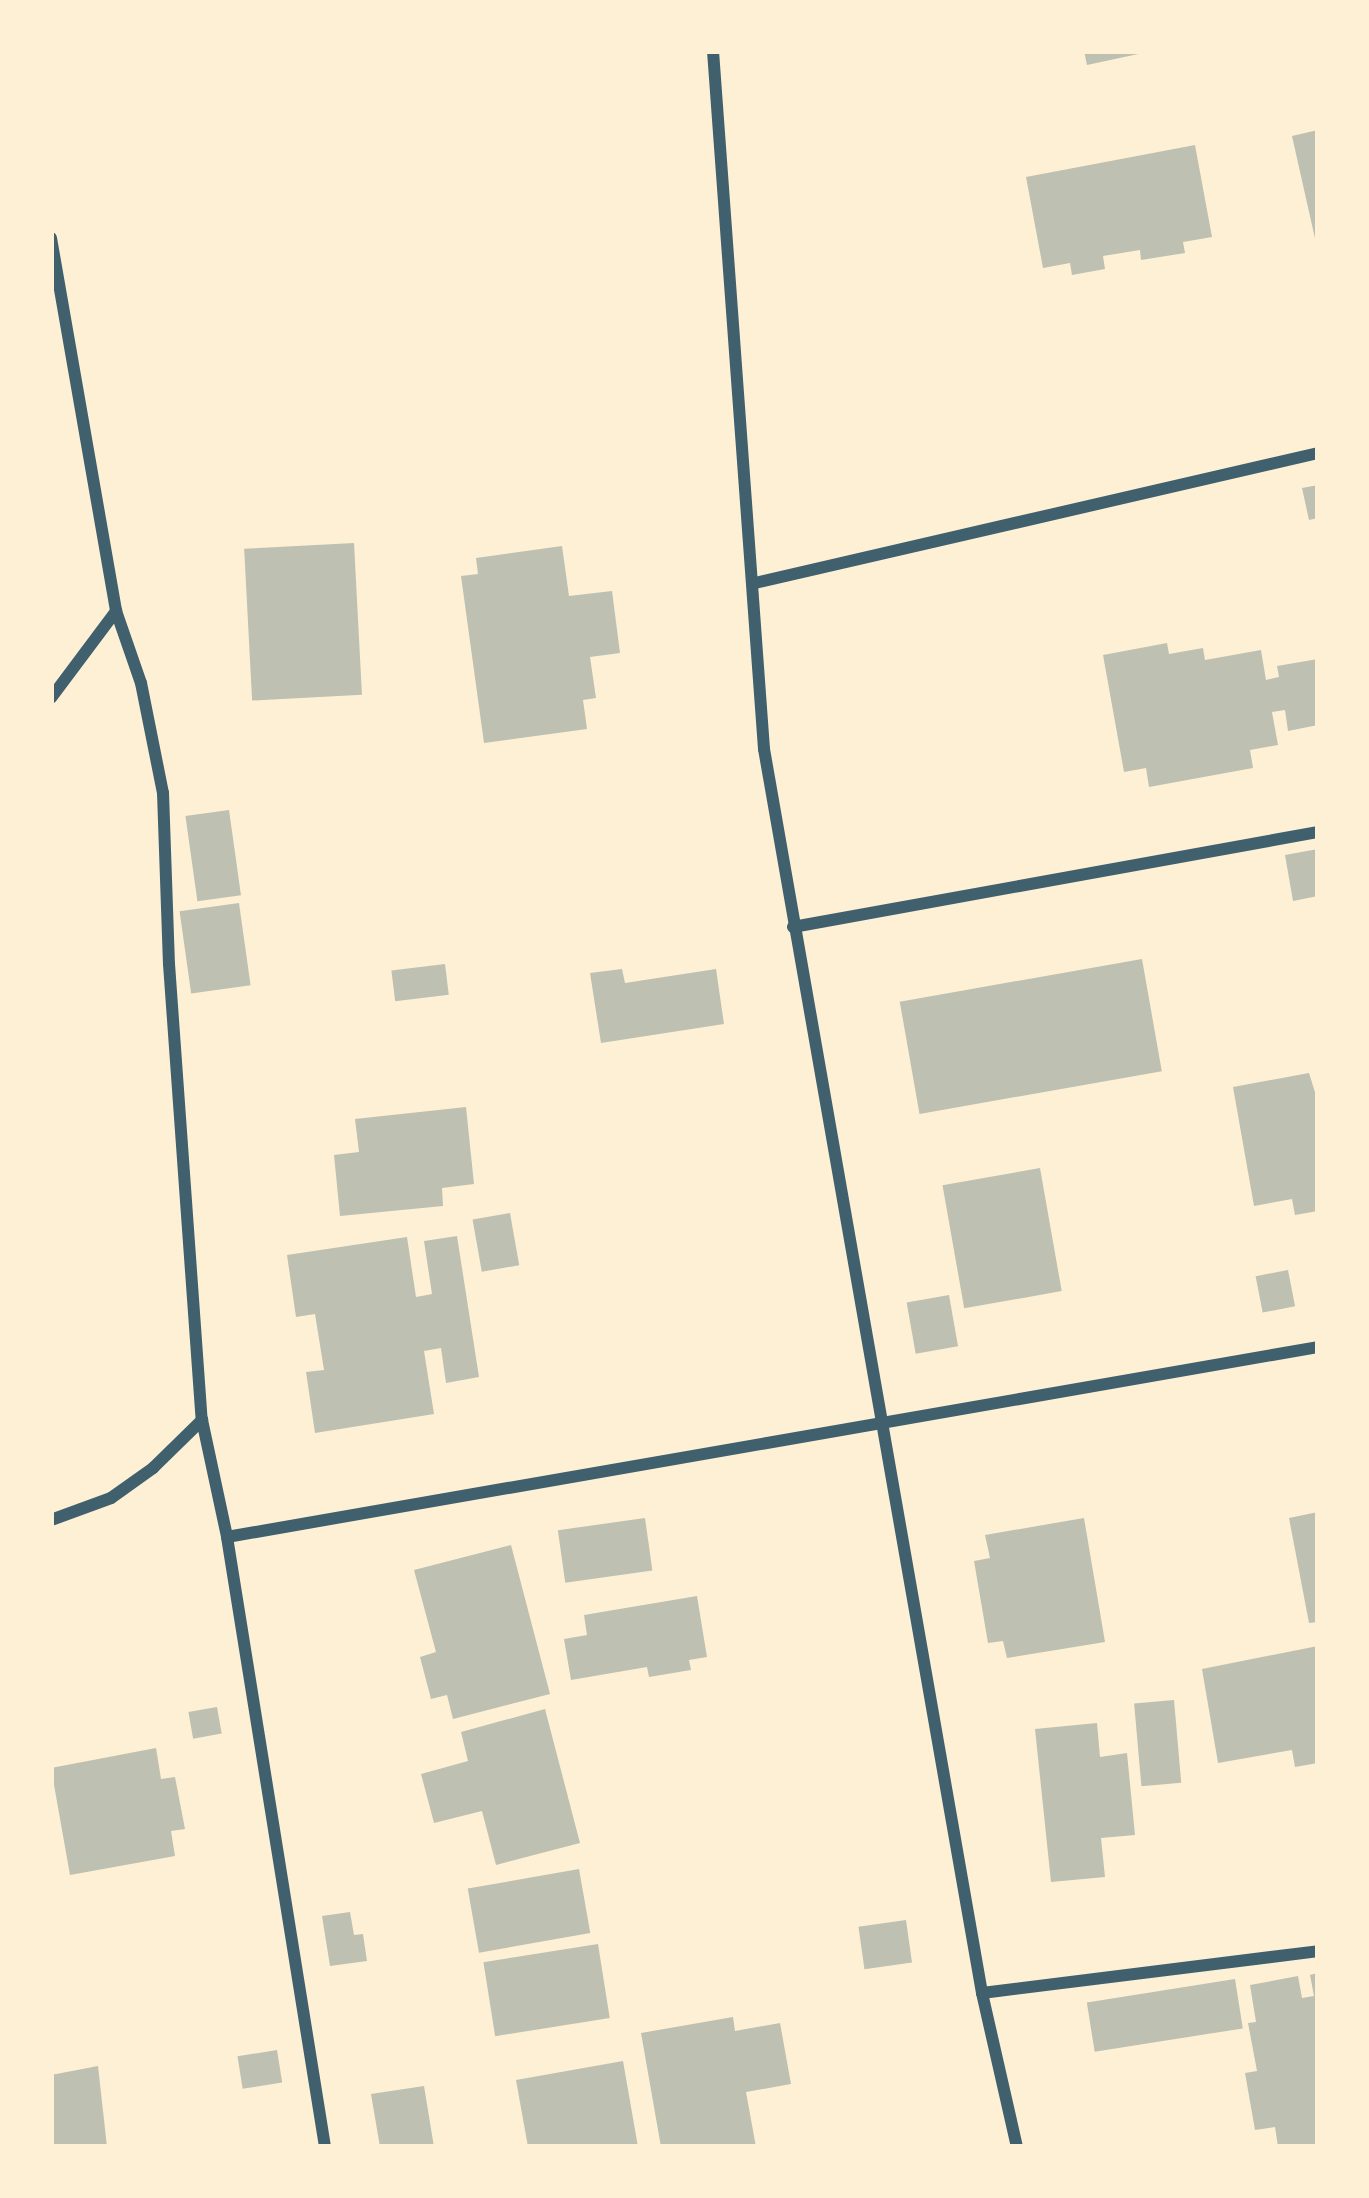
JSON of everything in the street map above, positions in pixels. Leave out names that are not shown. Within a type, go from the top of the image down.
[{"type":"street","points":[[713,51],[764,749],[982,1993],[1018,2147]]},
{"type":"street","points":[[51,238],[116,610],[141,683],[164,793],[169,964],[202,1420],[227,1537],[325,2147]]},
{"type":"street","points":[[755,583],[1318,453]]},
{"type":"street","points":[[51,698],[116,610]]},
{"type":"street","points":[[793,927],[1318,832]]},
{"type":"street","points":[[227,1537],[1318,1347]]},
{"type":"street","points":[[51,1520],[111,1498],[153,1468],[202,1420]]},
{"type":"street","points":[[982,1993],[1318,1951]]},
{"type":"building","points":[[1084,51],[1143,51],[1143,53],[1087,65]]},
{"type":"building","points":[[1318,130],[1318,243],[1316,243],[1292,136]]},
{"type":"building","points":[[1195,145],[1212,237],[1183,242],[1185,253],[1141,260],[1140,250],[1103,256],[1105,269],[1072,275],[1070,263],[1043,268],[1026,177]]},
{"type":"building","points":[[1318,485],[1318,518],[1309,520],[1302,488]]},
{"type":"building","points":[[354,543],[362,695],[252,701],[244,549]]},
{"type":"building","points":[[562,546],[569,596],[612,591],[620,653],[590,657],[596,698],[583,700],[587,729],[484,743],[461,576],[478,574],[476,558]]},
{"type":"building","points":[[1167,643],[1169,654],[1203,648],[1205,660],[1261,650],[1266,680],[1279,677],[1277,666],[1318,659],[1318,725],[1288,731],[1285,710],[1272,712],[1278,745],[1250,750],[1253,768],[1149,787],[1146,768],[1124,772],[1103,655]]},
{"type":"building","points":[[229,810],[241,895],[197,901],[185,816]]},
{"type":"building","points":[[1318,849],[1318,896],[1293,901],[1285,855]]},
{"type":"building","points":[[239,903],[251,985],[191,994],[180,911]]},
{"type":"building","points":[[1142,959],[1162,1071],[920,1114],[900,1002]]},
{"type":"building","points":[[445,964],[449,995],[395,1001],[391,971]]},
{"type":"building","points":[[622,969],[625,983],[716,969],[724,1024],[601,1043],[590,973]]},
{"type":"building","points":[[1309,1073],[1318,1102],[1318,1211],[1295,1215],[1292,1199],[1254,1206],[1233,1087]]},
{"type":"building","points":[[466,1107],[474,1184],[442,1188],[443,1206],[340,1216],[334,1155],[359,1152],[355,1119]]},
{"type":"building","points":[[1040,1168],[1062,1291],[964,1308],[943,1185]]},
{"type":"building","points":[[510,1213],[519,1265],[482,1272],[473,1220]]},
{"type":"building","points":[[457,1236],[479,1377],[446,1383],[441,1348],[424,1351],[434,1414],[315,1433],[306,1372],[324,1370],[315,1314],[296,1317],[287,1255],[407,1237],[416,1297],[432,1294],[424,1241]]},
{"type":"building","points":[[1288,1270],[1295,1306],[1263,1313],[1256,1276]]},
{"type":"building","points":[[949,1295],[958,1346],[916,1354],[907,1302]]},
{"type":"building","points":[[1318,1512],[1318,1622],[1309,1623],[1289,1518]]},
{"type":"building","points":[[645,1518],[652,1570],[565,1583],[558,1530]]},
{"type":"building","points":[[1084,1518],[1105,1642],[1007,1658],[1003,1641],[988,1643],[974,1561],[990,1558],[985,1535]]},
{"type":"building","points":[[511,1545],[550,1694],[453,1719],[447,1695],[431,1699],[420,1657],[436,1652],[414,1570]]},
{"type":"building","points":[[697,1596],[707,1657],[689,1660],[691,1670],[649,1677],[647,1667],[571,1680],[564,1639],[587,1635],[584,1615]]},
{"type":"building","points":[[1318,1646],[1318,1763],[1295,1767],[1292,1750],[1218,1763],[1202,1669]]},
{"type":"building","points":[[1174,1700],[1181,1783],[1141,1786],[1134,1703]]},
{"type":"building","points":[[217,1707],[222,1734],[193,1739],[188,1712]]},
{"type":"building","points":[[545,1709],[580,1843],[496,1865],[482,1811],[434,1823],[421,1774],[468,1761],[461,1732]]},
{"type":"building","points":[[1097,1723],[1100,1757],[1127,1753],[1135,1835],[1101,1838],[1105,1877],[1051,1882],[1035,1729]]},
{"type":"building","points":[[156,1748],[161,1779],[175,1777],[185,1829],[171,1831],[175,1856],[70,1875],[51,1768]]},
{"type":"building","points":[[579,1869],[590,1933],[479,1953],[468,1889]]},
{"type":"building","points":[[350,1912],[354,1935],[363,1934],[367,1961],[330,1966],[322,1916]]},
{"type":"building","points":[[906,1920],[912,1963],[864,1969],[858,1927]]},
{"type":"building","points":[[598,1944],[610,2018],[495,2036],[483,1962]]},
{"type":"building","points":[[1318,1973],[1318,2147],[1278,2147],[1275,2127],[1255,2130],[1245,2073],[1257,2071],[1248,2023],[1256,2022],[1250,1985],[1298,1976],[1302,1998],[1314,1996],[1310,1975]]},
{"type":"building","points":[[1235,1979],[1243,2028],[1095,2052],[1087,2002]]},
{"type":"building","points":[[733,2017],[735,2031],[780,2023],[791,2084],[746,2092],[756,2147],[661,2147],[641,2033]]},
{"type":"building","points":[[277,2050],[282,2083],[243,2089],[237,2056]]},
{"type":"building","points":[[623,2061],[638,2147],[528,2147],[516,2080]]},
{"type":"building","points":[[98,2066],[107,2147],[51,2147],[51,2075]]},
{"type":"building","points":[[424,2086],[434,2147],[380,2147],[371,2094]]}]
